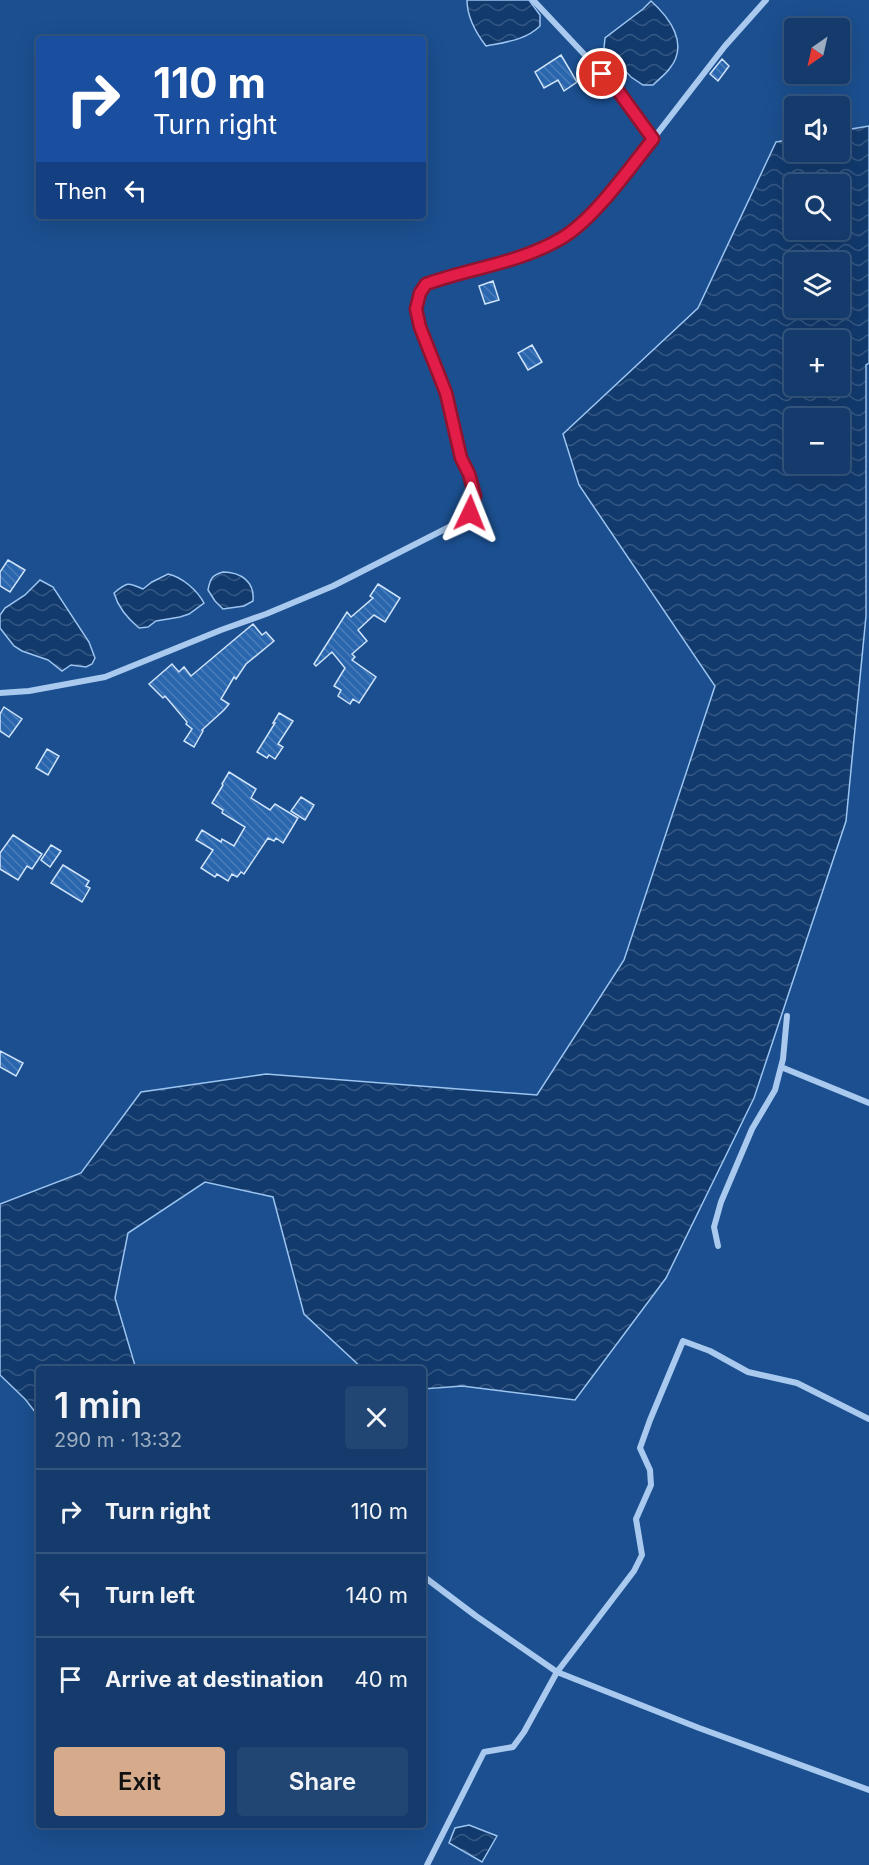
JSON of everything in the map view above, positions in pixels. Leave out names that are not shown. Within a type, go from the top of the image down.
[{"type":"street","points":[[533,0],[616,88],[653,139]]},
{"type":"street","points":[[0,693],[28,691],[105,677],[333,586],[455,524],[470,513],[475,496],[469,474],[461,458],[446,393],[420,327],[416,309],[420,293],[426,284],[507,261],[544,248],[565,237],[595,210],[725,46],[766,0]]},
{"type":"street","points":[[718,1246],[714,1227],[722,1202],[752,1129],[775,1090],[781,1067],[787,1016]]},
{"type":"street","points":[[781,1067],[869,1103]]},
{"type":"street","points":[[427,1865],[484,1752],[513,1747],[524,1732],[557,1672],[634,1570],[642,1555],[636,1519],[651,1485],[650,1470],[640,1448],[683,1341],[710,1351],[748,1372],[797,1383],[869,1419]]},
{"type":"street","points":[[426,1578],[557,1672],[699,1728],[869,1790]]},
{"type":"water","points":[[467,0],[529,0],[540,15],[540,26],[522,37],[486,46],[473,25]]},
{"type":"water","points":[[651,1],[665,15],[675,32],[678,50],[670,68],[653,85],[643,85],[631,77],[604,48],[605,38]]},
{"type":"water","points":[[869,126],[866,616],[846,821],[754,1098],[666,1278],[575,1400],[462,1386],[426,1389],[426,1366],[360,1366],[304,1314],[273,1197],[205,1182],[128,1233],[115,1298],[135,1366],[36,1366],[36,1413],[0,1375],[0,1204],[81,1173],[141,1092],[266,1074],[537,1095],[624,960],[715,686],[579,485],[563,434],[698,308],[776,142],[784,141],[784,162],[850,162],[850,129]]},
{"type":"water","points":[[223,572],[230,572],[246,579],[252,588],[253,601],[244,606],[223,609],[208,590],[212,578]]},
{"type":"water","points":[[168,574],[189,585],[204,603],[189,614],[156,621],[148,627],[139,628],[124,612],[114,593],[128,584],[143,589]]},
{"type":"water","points":[[40,580],[53,587],[89,642],[95,658],[92,664],[86,667],[71,665],[62,671],[48,660],[14,646],[0,628],[0,615],[5,608],[25,595]]},
{"type":"water","points":[[469,1825],[497,1836],[482,1862],[449,1843],[455,1828]]},
{"type":"building","points":[[561,55],[577,82],[564,91],[558,80],[544,88],[535,72]]},
{"type":"building","points":[[722,59],[729,66],[718,81],[710,74]]},
{"type":"building","points":[[493,281],[499,300],[485,304],[479,286]]},
{"type":"building","points":[[532,345],[542,362],[528,370],[518,353]]},
{"type":"building","points":[[8,560],[25,570],[10,592],[0,586],[0,572]]},
{"type":"building","points":[[378,584],[400,598],[385,622],[374,615],[358,630],[367,641],[352,654],[355,657],[352,660],[376,677],[359,703],[353,699],[350,704],[338,696],[341,690],[334,686],[345,668],[332,652],[316,666],[314,664],[347,612],[351,617],[373,598],[370,596]]},
{"type":"building","points":[[253,624],[262,635],[266,632],[274,641],[246,664],[236,679],[234,677],[221,699],[229,704],[202,730],[194,747],[184,741],[192,729],[186,724],[187,722],[165,696],[163,698],[149,684],[172,664],[179,672],[184,667],[191,676]]},
{"type":"building","points":[[4,707],[22,719],[9,737],[0,731],[0,714]]},
{"type":"building","points":[[279,713],[293,721],[278,744],[283,747],[275,759],[269,755],[267,758],[257,752]]},
{"type":"building","points":[[47,749],[59,756],[48,775],[36,768]]},
{"type":"building","points":[[229,772],[256,789],[251,798],[270,810],[275,804],[298,818],[283,843],[276,838],[274,841],[268,838],[244,874],[241,872],[237,877],[232,874],[228,881],[217,874],[215,877],[201,868],[213,850],[196,840],[202,830],[221,842],[222,839],[234,846],[245,827],[222,813],[223,810],[212,803]]},
{"type":"building","points":[[301,797],[314,805],[305,820],[291,811]]},
{"type":"building","points":[[13,835],[42,854],[32,869],[27,866],[18,880],[0,869],[0,853]]},
{"type":"building","points":[[51,845],[61,851],[50,867],[41,860]]},
{"type":"building","points":[[63,865],[89,881],[86,886],[90,888],[82,902],[51,883]]},
{"type":"building","points":[[0,1051],[23,1063],[16,1076],[0,1067]]},
{"type":"route","points":[[470,513],[475,496],[469,474],[461,458],[446,393],[420,327],[416,309],[420,293],[426,284],[435,280],[480,269],[544,248],[565,237],[595,210],[653,139],[616,88],[602,74]]}]
